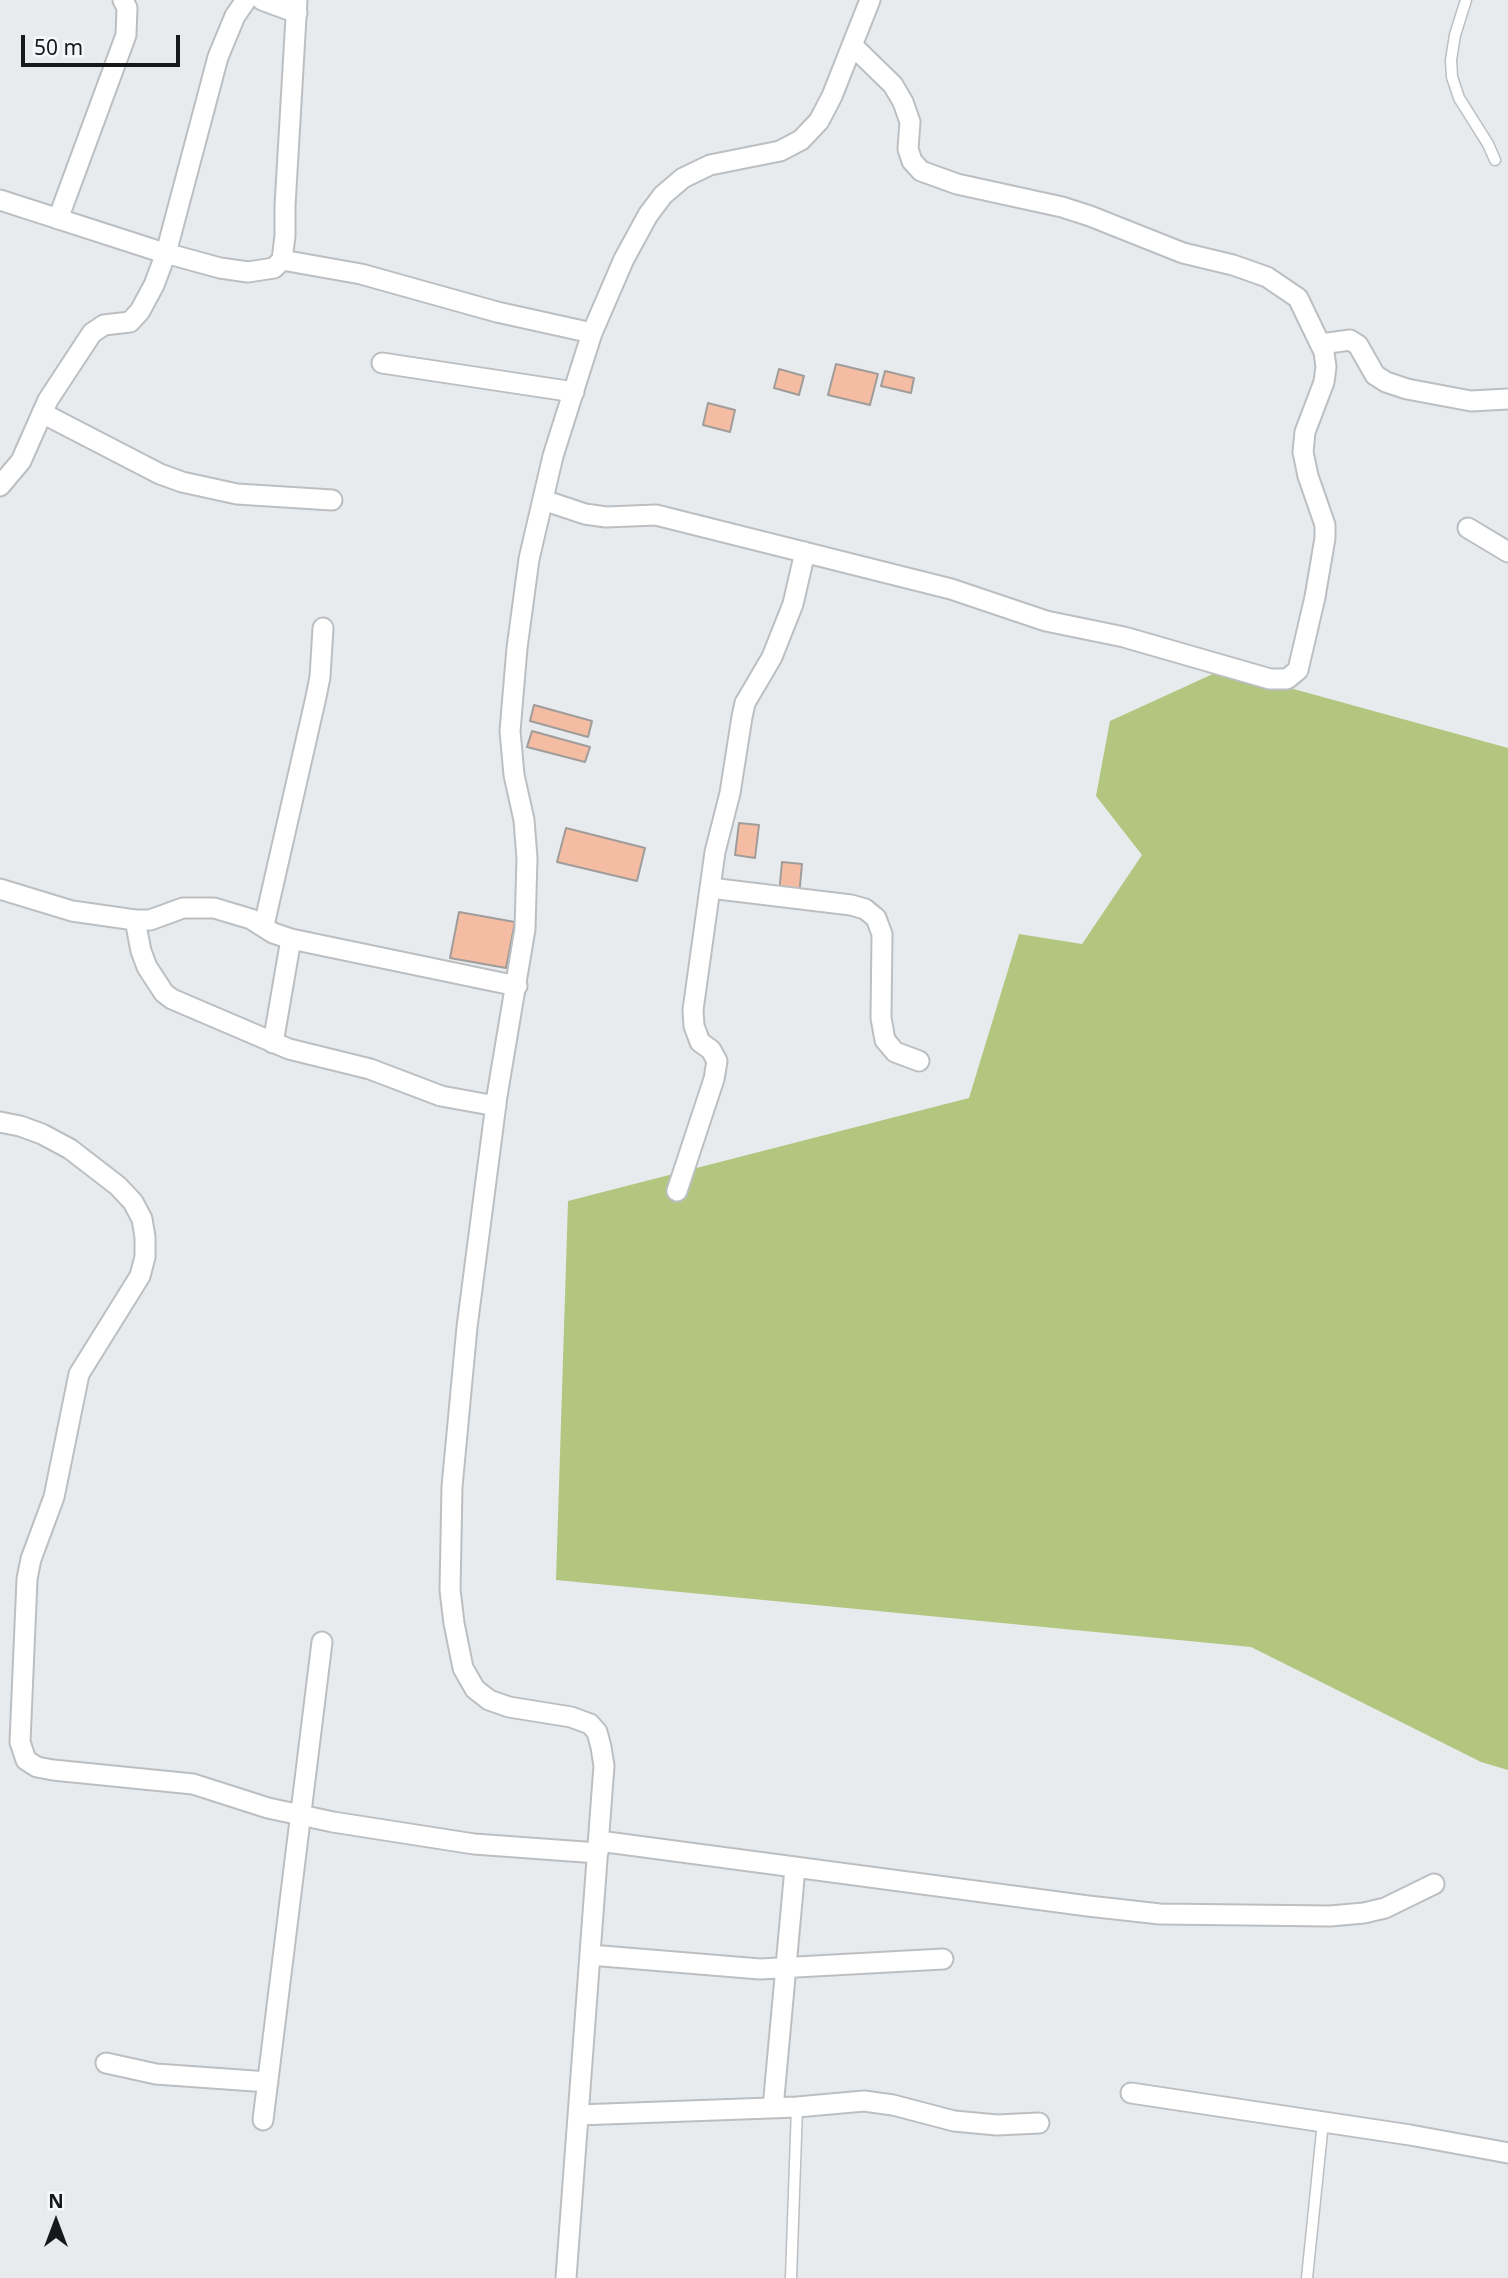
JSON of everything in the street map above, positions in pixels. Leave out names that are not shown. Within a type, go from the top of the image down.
[{"type":"street","points":[[58,219],[126,35],[127,8],[123,0]]},
{"type":"street","points":[[0,486],[21,461],[58,382],[92,333],[104,325],[130,322],[140,311],[154,285],[166,253],[218,57],[235,16],[246,0]]},
{"type":"street","points":[[0,200],[220,268],[248,272],[274,268],[282,260],[285,236],[297,6],[262,0]]},
{"type":"street","points":[[566,2278],[604,1766],[597,1732],[590,1724],[571,1717],[509,1707],[489,1700],[475,1689],[463,1668],[450,1590],[452,1486],[467,1327],[496,1106],[525,929],[527,858],[510,731],[522,611],[529,559],[553,456],[593,333],[624,259],[648,215],[663,195],[683,178],[710,165],[780,151],[801,140],[818,121],[853,46],[870,0]]},
{"type":"street","points":[[543,500],[585,514],[606,517],[656,515],[951,589],[1046,621],[1124,637],[1270,679],[1287,679],[1298,670],[1325,538],[1325,525],[1308,476],[1303,452],[1305,432],[1324,382],[1326,367],[1321,344],[1298,298],[1267,277],[1233,265],[1183,253],[1062,207],[957,184],[921,171],[912,161],[908,149],[910,122],[903,102],[893,85],[853,46]]},
{"type":"street","points":[[282,260],[361,274],[497,312],[593,333]]},
{"type":"street","points":[[1321,344],[1350,340],[1357,345],[1375,375],[1407,389],[1471,401],[1508,399]]},
{"type":"street","points":[[382,363],[574,392]]},
{"type":"street","points":[[42,413],[160,474],[182,482],[237,494],[332,500]]},
{"type":"street","points":[[1468,528],[1508,552]]},
{"type":"street","points":[[677,1191],[714,1079],[717,1061],[711,1049],[700,1042],[694,1026],[693,1010],[715,852],[730,793],[746,703],[772,657],[793,604],[805,552]]},
{"type":"street","points":[[264,925],[320,677],[323,628]]},
{"type":"street","points":[[709,888],[851,905],[865,909],[876,918],[882,934],[881,1018],[885,1040],[895,1052],[919,1061]]},
{"type":"street","points":[[0,889],[72,911],[135,920],[167,916],[183,908],[215,908],[264,925],[273,933],[291,939],[517,986]]},
{"type":"street","points":[[135,920],[147,967],[164,993],[173,999],[273,1043],[313,1057],[370,1069],[441,1096],[496,1106]]},
{"type":"street","points":[[273,1043],[291,939]]},
{"type":"street","points":[[0,1122],[42,1134],[70,1149],[118,1186],[133,1202],[142,1219],[145,1237],[145,1257],[140,1276],[131,1294],[87,1357],[79,1374],[54,1497],[31,1559],[27,1579],[20,1742],[26,1760],[37,1767],[193,1784],[300,1815],[474,1844],[598,1847],[795,1868],[1160,1914],[1330,1916],[1364,1913],[1385,1908],[1434,1884]]},
{"type":"street","points":[[263,2120],[322,1642]]},
{"type":"street","points":[[773,2108],[795,1868]]},
{"type":"street","points":[[590,1955],[760,1969],[943,1959]]},
{"type":"street","points":[[106,2063],[156,2074],[268,2082]]},
{"type":"street","points":[[1131,2093],[1410,2135],[1508,2153]]},
{"type":"street","points":[[578,2115],[797,2107],[864,2101],[893,2105],[954,2121],[997,2125],[1039,2123]]},
{"type":"lane","points":[[1466,0],[1455,35],[1451,60],[1452,77],[1459,98],[1495,160]]},
{"type":"lane","points":[[791,2278],[797,2107]]},
{"type":"lane","points":[[1307,2278],[1323,2122]]},
{"type":"green space","points":[[1215,673],[1279,685],[1508,748],[1508,1770],[1481,1762],[1251,1647],[556,1580],[568,1201],[969,1098],[1019,934],[1082,944],[1142,855],[1096,796],[1110,721]]},
{"type":"building","points":[[836,364],[878,374],[870,405],[828,395]]},
{"type":"building","points":[[779,369],[804,376],[799,395],[774,388]]},
{"type":"building","points":[[885,371],[914,378],[911,393],[881,386]]},
{"type":"building","points":[[708,403],[735,410],[730,432],[703,425]]},
{"type":"building","points":[[534,705],[592,721],[588,737],[530,721]]},
{"type":"building","points":[[532,731],[590,747],[585,762],[527,747]]},
{"type":"building","points":[[739,823],[759,825],[755,858],[735,855]]},
{"type":"building","points":[[566,828],[645,848],[637,881],[557,862]]},
{"type":"building","points":[[782,862],[802,864],[799,896],[779,894]]},
{"type":"building","points":[[459,912],[515,922],[506,968],[450,958]]}]
